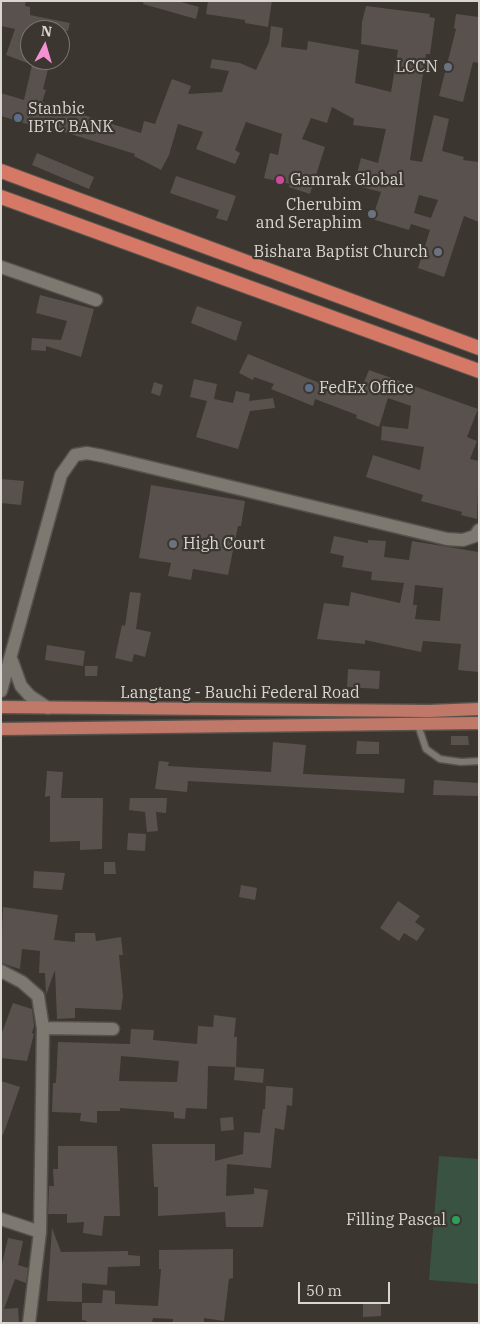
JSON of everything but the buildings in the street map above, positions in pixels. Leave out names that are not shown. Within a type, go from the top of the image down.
[{"type":"highway","points":[[1,171],[479,348]]},
{"type":"highway","points":[[1,197],[479,371]]},
{"type":"highway","points":[[126,242],[133,220]]},
{"type":"highway","points":[[303,307],[312,286]]},
{"type":"highway","points":[[405,344],[414,324]]},
{"type":"main road","name":"Langtang - Bauchi Federal Road","points":[[1,707],[428,711],[479,709]]},
{"type":"main road","points":[[79,728],[80,708]]},
{"type":"main road","name":"Langtang - Bauchi Federal Road","points":[[1,729],[479,723]]},
{"type":"street","points":[[1,267],[96,300]]},
{"type":"street","points":[[1,691],[12,658],[62,475],[75,454],[87,453],[103,456],[447,539],[463,540],[478,534]]},
{"type":"street","points":[[12,658],[21,686],[30,696],[48,708]]},
{"type":"street","points":[[1,971],[22,982],[38,996],[43,1028],[40,1232],[29,1323]]},
{"type":"street","points":[[43,1028],[113,1030]]},
{"type":"street","points":[[1,1219],[40,1232]]},
{"type":"lane","points":[[418,725],[426,749],[440,758],[461,762],[479,761]]},
{"type":"green space","name":"Filling Pascal","points":[[439,1156],[479,1159],[479,1284],[429,1280]]},
{"type":"place","name":"LCCN","points":[[448,67]]},
{"type":"place","name":"Stanbic IBTC BANK","points":[[18,118]]},
{"type":"place","name":"Gamrak Global","points":[[280,180]]},
{"type":"place","name":"Cherubim and Seraphim","points":[[372,214]]},
{"type":"place","name":"Bishara Baptist Church","points":[[438,252]]},
{"type":"place","name":"FedEx Office","points":[[309,388]]},
{"type":"place","name":"High Court","points":[[173,544]]},
{"type":"place","name":"Filling Pascal","points":[[456,1220]]}]
